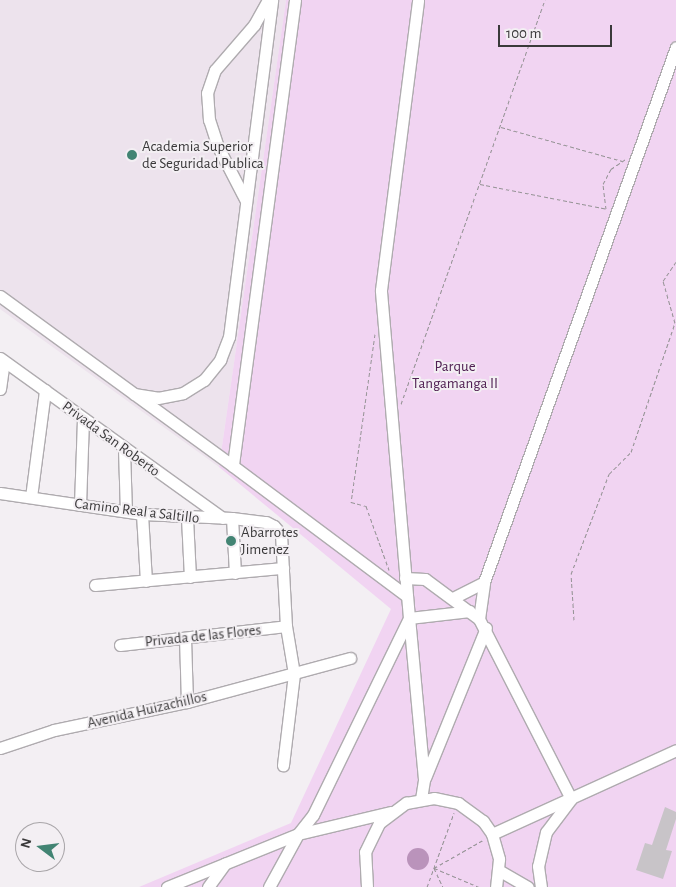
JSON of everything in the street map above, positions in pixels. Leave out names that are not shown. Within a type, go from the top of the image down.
[{"type":"street","points":[[246,201],[218,147],[209,120],[207,93],[214,70],[254,25],[270,0]]},
{"type":"street","points":[[134,394],[158,398],[183,393],[204,380],[220,360],[229,337],[270,0]]},
{"type":"street","points":[[233,466],[295,0]]},
{"type":"street","points":[[418,0],[381,290],[424,779],[422,799]]},
{"type":"street","points":[[424,779],[478,620],[484,582],[617,217],[676,47]]},
{"type":"street","points":[[0,296],[407,596]]},
{"type":"street","points":[[0,389],[2,359]]},
{"type":"street","name":"Privada San Roberto","points":[[2,359],[124,449],[228,518]]},
{"type":"street","points":[[31,497],[45,390]]},
{"type":"street","points":[[80,505],[83,419]]},
{"type":"street","points":[[124,449],[126,511]]},
{"type":"street","name":"Camino Real a Saltillo","points":[[0,493],[142,514],[187,518],[228,518],[266,522],[274,526],[281,534],[283,568]]},
{"type":"street","points":[[142,514],[146,581]]},
{"type":"street","points":[[187,518],[190,577]]},
{"type":"street","points":[[228,518],[235,573]]},
{"type":"street","points":[[95,585],[283,568],[286,626],[294,674],[283,765]]},
{"type":"street","points":[[406,578],[425,579],[453,598],[478,620],[571,799]]},
{"type":"street","points":[[453,598],[484,582]]},
{"type":"street","points":[[409,618],[478,620]]},
{"type":"street","points":[[269,887],[298,834],[313,815],[409,618]]},
{"type":"street","name":"Privada de las Flores","points":[[120,645],[286,626]]},
{"type":"street","points":[[185,638],[187,702]]},
{"type":"street","name":"Avenida Huizachillos","points":[[1,746],[54,730],[187,702],[350,658]]},
{"type":"street","points":[[492,834],[676,750]]},
{"type":"street","points":[[167,887],[298,834],[391,811],[422,799],[458,803],[471,810],[492,834],[500,871],[496,887]]},
{"type":"street","points":[[541,887],[538,866],[546,832],[571,799]]},
{"type":"street","points":[[367,887],[365,852],[379,823],[391,811]]},
{"type":"street","points":[[208,887],[225,863]]},
{"type":"street","points":[[500,871],[528,887]]},
{"type":"path","points":[[399,409],[545,0]]},
{"type":"path","points":[[500,127],[622,161]]},
{"type":"path","points":[[607,209],[602,184],[611,169],[639,152]]},
{"type":"path","points":[[480,184],[607,209],[617,217]]},
{"type":"path","points":[[574,620],[571,574],[609,474],[631,452],[675,323],[663,281],[676,262]]},
{"type":"path","points":[[375,328],[351,502],[366,506],[395,587]]},
{"type":"path","points":[[427,887],[458,803]]},
{"type":"path","points":[[434,868],[492,834]]},
{"type":"path","points":[[434,868],[443,887]]},
{"type":"path","points":[[434,868],[479,887]]},
{"type":"shaded area","name":"Academia Superior de Seguridad Publica","points":[[0,0],[286,0],[219,467],[0,309]]},
{"type":"shaded area","points":[[418,848],[426,851],[429,859],[426,867],[418,870],[410,867],[407,859],[410,851]]},
{"type":"green space","name":"Parque Tangamanga II","points":[[286,0],[676,0],[676,887],[139,887],[291,823],[391,609],[219,467]]},
{"type":"building","points":[[665,807],[676,812],[676,819],[666,850],[672,851],[663,879],[636,870],[645,843],[652,845]]},
{"type":"place","name":"Academia Superior de Seguridad Publica","points":[[132,155]]},
{"type":"place","name":"Abarrotes Jimenez","points":[[231,541]]}]
